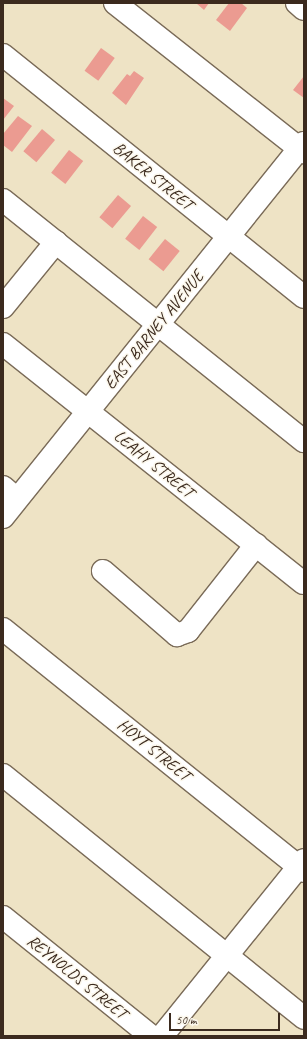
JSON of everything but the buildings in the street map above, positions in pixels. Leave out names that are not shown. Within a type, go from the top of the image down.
[{"type":"street","points":[[115,3],[303,148]]},
{"type":"street","points":[[297,3],[304,9]]},
{"type":"street","name":"BAKER STREET","points":[[3,55],[304,297]]},
{"type":"street","name":"EAST BARNEY AVENUE","points":[[3,517],[10,493],[88,411],[158,323],[303,148]]},
{"type":"street","points":[[3,200],[304,441]]},
{"type":"street","points":[[3,307],[56,242]]},
{"type":"street","name":"LEAHY STREET","points":[[3,344],[304,583]]},
{"type":"street","points":[[102,571],[177,635],[188,631],[256,545]]},
{"type":"street","name":"HOYT STREET","points":[[3,629],[302,866]]},
{"type":"street","points":[[3,775],[304,1018]]},
{"type":"street","points":[[162,1036],[302,866]]},
{"type":"street","name":"REYNOLDS STREET","points":[[3,917],[151,1036]]}]
